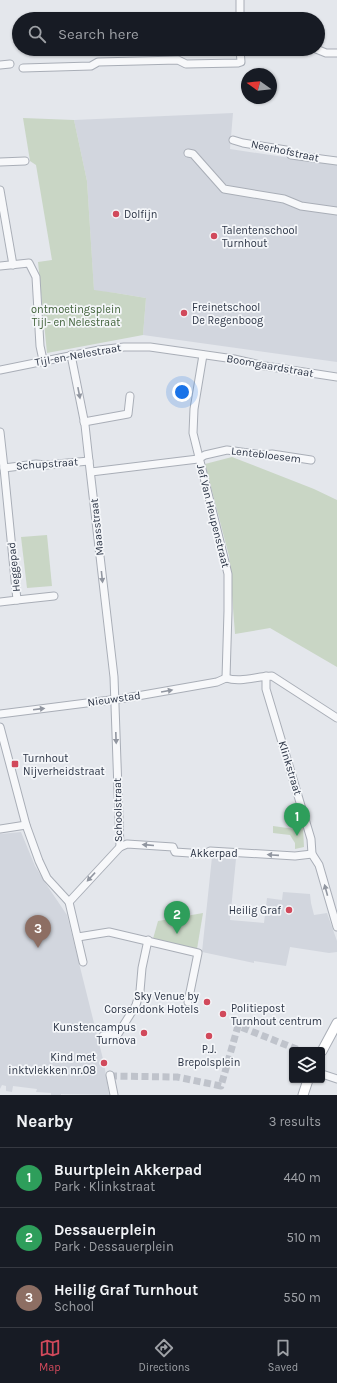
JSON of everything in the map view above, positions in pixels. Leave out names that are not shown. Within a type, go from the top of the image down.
[{"type":"street","points":[[240,0],[240,12]]},
{"type":"street","points":[[325,53],[337,53]]},
{"type":"street","points":[[23,68],[91,66],[98,62],[178,60],[186,64],[241,62],[241,56]]},
{"type":"street","points":[[0,65],[10,64]]},
{"type":"street","name":"Neerhofstraat","points":[[233,140],[286,150],[291,154],[337,162]]},
{"type":"street","points":[[188,153],[193,154],[224,189],[284,199],[301,206],[337,211]]},
{"type":"street","points":[[0,162],[25,161]]},
{"type":"street","points":[[0,190],[13,265]]},
{"type":"street","points":[[0,266],[29,263],[36,277],[40,346],[44,360]]},
{"type":"street","name":"Tijl-en-Nelestraat","points":[[0,370],[44,360],[124,347],[150,347],[203,355]]},
{"type":"street","name":"Maasstraat","points":[[71,355],[90,461],[115,699]]},
{"type":"street","name":"Boomgaardstraat","points":[[203,355],[337,377]]},
{"type":"street","name":"Jef Van Heupenstraat","points":[[203,355],[192,433],[228,574],[226,678]]},
{"type":"street","points":[[84,422],[128,414],[130,396]]},
{"type":"street","name":"Schupstraat","points":[[0,432],[8,511]]},
{"type":"street","name":"Lentebloesem","points":[[91,472],[198,459],[205,455],[227,450],[262,455],[272,454],[311,460]]},
{"type":"street","name":"Schupstraat","points":[[4,468],[36,464],[46,466],[90,461]]},
{"type":"street","name":"Heggepad","points":[[8,511],[17,600]]},
{"type":"street","name":"Heggepad","points":[[0,602],[54,596]]},
{"type":"street","points":[[266,676],[272,676],[337,718]]},
{"type":"street","name":"Nieuwstad","points":[[0,714],[115,699],[217,682],[226,678],[240,680],[266,676]]},
{"type":"street","name":"Klinkstraat","points":[[266,676],[266,689],[311,840],[312,854],[319,865],[337,927]]},
{"type":"street","name":"Schoolstraat","points":[[69,902],[120,847],[115,699]]},
{"type":"street","points":[[0,727],[26,825],[39,862],[47,878],[69,902],[83,962]]},
{"type":"street","points":[[0,829],[26,825]]},
{"type":"street","name":"Akkerpad","points":[[120,847],[127,844],[173,847],[175,852],[205,854],[210,851],[295,856],[312,854]]},
{"type":"street","points":[[78,937],[109,932],[198,953],[188,1002]]},
{"type":"street","points":[[103,1036],[118,1034],[136,1005],[140,991],[142,968],[148,940]]},
{"type":"street","points":[[324,1047],[337,1024]]},
{"type":"street","points":[[110,1075],[114,1095]]},
{"type":"street","points":[[325,1075],[337,1079]]},
{"type":"street","points":[[303,1095],[307,1083]]},
{"type":"shaded area","name":"Talentenschool Turnhout","points":[[233,113],[230,149],[337,165],[337,362],[143,335],[146,298],[94,291],[87,181],[74,120]]},
{"type":"shaded area","points":[[21,832],[35,866],[67,915],[104,1063],[109,1095],[51,1095],[51,1093],[36,1092],[37,1089],[13,1086],[12,1092],[6,1091],[6,1086],[2,1085],[0,1089],[0,834]]},
{"type":"shaded area","name":"Heilig Graf","points":[[212,857],[236,859],[230,920],[264,923],[267,898],[282,900],[283,892],[310,894],[314,915],[327,913],[337,941],[337,952],[329,953],[290,947],[286,966],[254,961],[254,963],[202,952]]},
{"type":"green space","name":"ontmoetingsplein Tijl- en Nelestraat","points":[[23,118],[74,120],[87,181],[94,290],[146,298],[143,335],[47,353],[38,262],[52,260],[36,165],[30,161]]},
{"type":"green space","points":[[232,457],[314,489],[337,500],[337,667],[270,628],[235,634],[229,556],[205,464]]},
{"type":"green space","points":[[47,535],[52,586],[27,588],[21,537]]},
{"type":"green space","points":[[273,826],[295,829],[303,827],[304,847],[295,849],[295,843],[290,835],[273,833]]},
{"type":"green space","points":[[203,913],[196,955],[151,946],[158,921]]},
{"type":"tunnel","points":[[110,1076],[177,1077],[221,1086],[238,1026],[291,1047]]},
{"type":"place","name":"Dolfijn","points":[[116,214]]},
{"type":"place","name":"Talentenschool Turnhout","points":[[214,236]]},
{"type":"place","name":"Freinetschool De Regenboog","points":[[184,313]]},
{"type":"place","name":"Turnhout Nijverheidstraat","points":[[15,764]]},
{"type":"place","name":"Buurtplein Akkerpad","points":[[297,836]]},
{"type":"place","name":"Heilig Graf","points":[[289,910]]},
{"type":"place","name":"Dessauerplein","points":[[177,934]]},
{"type":"place","name":"Heilig Graf Turnhout","points":[[38,948]]},
{"type":"place","name":"Sky Venue by Corsendonk Hotels","points":[[207,1002]]},
{"type":"place","name":"Politiepost Turnhout centrum","points":[[223,1014]]},
{"type":"place","name":"Kunstencampus Turnova","points":[[144,1033]]},
{"type":"place","name":"P.J. Brepolsplein","points":[[209,1036]]},
{"type":"place","name":"Kind met inktvlekken nr.08","points":[[104,1063]]}]
